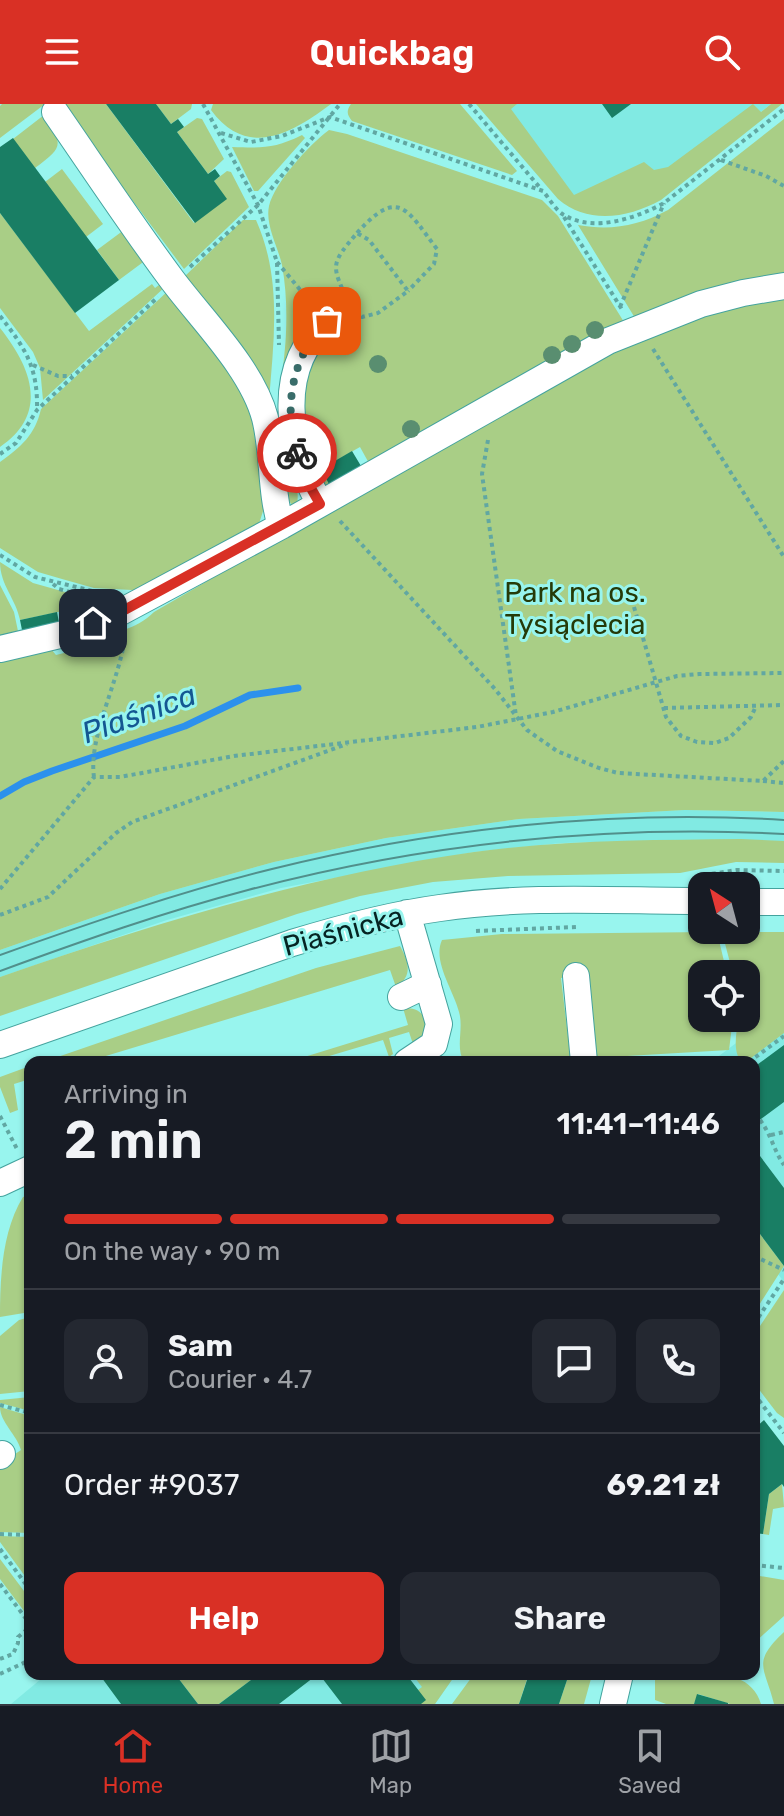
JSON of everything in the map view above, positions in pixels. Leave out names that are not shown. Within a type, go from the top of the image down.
[{"type":"street","points":[[55,112],[253,391],[265,418],[274,505],[281,526]]},
{"type":"street","points":[[0,649],[68,633],[117,614],[374,474],[632,322],[743,293],[784,286]]},
{"type":"street","points":[[320,504],[304,476],[292,436],[292,397],[298,364],[310,338],[335,315]]},
{"type":"street","name":"Piaśnicka","points":[[0,1045],[292,943],[407,913],[485,903],[688,901]]},
{"type":"street","points":[[760,902],[784,902]]},
{"type":"street","points":[[407,913],[439,1024],[434,1044],[416,1056]]},
{"type":"street","points":[[576,976],[583,1056]]},
{"type":"street","points":[[401,997],[428,984]]},
{"type":"street","points":[[613,1704],[619,1680]]},
{"type":"path","points":[[203,104],[258,205],[277,262],[279,356]]},
{"type":"path","points":[[469,104],[563,215],[784,557]]},
{"type":"path","points":[[563,215],[588,222],[619,220],[645,213],[664,203],[784,109]]},
{"type":"path","points":[[221,133],[251,142],[282,136],[330,117],[543,191]]},
{"type":"path","points":[[721,160],[784,186]]},
{"type":"path","points":[[620,307],[664,203]]},
{"type":"path","points":[[277,262],[335,315],[362,317],[378,313],[408,291],[434,264],[437,249],[407,210],[392,206],[374,214],[337,256],[334,272],[335,315]]},
{"type":"path","points":[[357,233],[369,240],[408,291]]},
{"type":"path","points":[[0,316],[18,338],[33,365],[38,386],[37,410]]},
{"type":"path","points":[[33,365],[58,376],[74,376]]},
{"type":"path","points":[[499,401],[486,445],[482,474],[517,718]]},
{"type":"path","points":[[320,504],[349,528],[495,689],[527,730],[557,751],[608,771],[784,783]]},
{"type":"path","points":[[0,555],[35,577],[109,595],[91,598],[59,589],[51,582]]},
{"type":"path","points":[[634,607],[670,725],[681,736],[697,742],[715,743],[729,738],[741,728],[756,706]]},
{"type":"path","points":[[0,889],[94,777],[92,764],[96,743],[123,657],[126,633],[117,614]]},
{"type":"path","points":[[94,777],[120,777],[234,756],[477,727],[553,712],[699,674],[784,673]]},
{"type":"path","points":[[664,708],[784,705]]},
{"type":"path","points":[[0,915],[48,897],[116,833],[132,822],[311,759],[353,741]]},
{"type":"path","points":[[763,781],[784,761]]},
{"type":"path","points":[[474,931],[583,927]]},
{"type":"path","points":[[757,1056],[784,1036]]},
{"type":"path","points":[[0,1116],[13,1172]]},
{"type":"path","points":[[760,1120],[771,1135],[778,1158],[784,1165]]},
{"type":"path","points":[[771,1135],[784,1132]]},
{"type":"path","points":[[760,1259],[784,1270]]},
{"type":"path","points":[[760,1315],[784,1279]]},
{"type":"path","points":[[760,1402],[784,1433]]},
{"type":"path","points":[[0,1405],[24,1411]]},
{"type":"path","points":[[0,1534],[24,1535]]},
{"type":"path","points":[[0,1549],[24,1582]]},
{"type":"path","points":[[760,1566],[784,1568]]},
{"type":"path","points":[[0,1584],[24,1618]]},
{"type":"path","points":[[0,1659],[13,1654],[18,1637],[24,1632]]},
{"type":"path","points":[[0,1674],[24,1663]]},
{"type":"shaded area","points":[[485,104],[771,104],[670,182],[580,206]]},
{"type":"shaded area","points":[[685,810],[784,812],[784,841],[561,843],[474,852],[281,888],[167,920],[0,977],[0,950],[160,894],[274,862],[386,838],[519,819]]},
{"type":"shaded area","points":[[784,1007],[784,1282],[760,1250],[760,1056],[719,1056],[751,1032],[760,1032],[760,1025]]},
{"type":"shaded area","points":[[40,1680],[452,1680],[435,1704],[11,1704]]},
{"type":"green space","points":[[2,104],[45,104],[0,138]]},
{"type":"green space","points":[[60,104],[106,104],[194,223],[226,199],[214,181],[227,171],[231,172],[249,207],[184,269]]},
{"type":"green space","points":[[156,104],[192,104],[191,109],[171,124]]},
{"type":"green space","points":[[213,104],[331,104],[285,132],[254,138],[239,134],[225,125],[211,110]]},
{"type":"green space","points":[[351,104],[460,104],[517,171],[512,175],[352,121],[348,113]]},
{"type":"green space","points":[[476,104],[517,104],[511,109],[574,195],[644,162],[654,170],[668,167],[753,104],[761,112],[771,104],[782,104],[661,200],[635,211],[608,216],[582,213],[558,199]]},
{"type":"green space","points":[[44,115],[58,145],[35,168],[13,139]]},
{"type":"green space","points":[[197,118],[202,119],[224,159],[208,174],[177,132]]},
{"type":"green space","points":[[784,119],[784,277],[635,318],[578,225],[624,226],[668,210]]},
{"type":"green space","points":[[329,130],[542,200],[558,216],[624,322],[584,341],[370,465],[360,447],[321,469],[331,487],[322,490],[305,464],[299,405],[300,385],[309,353],[333,325],[325,315],[300,344],[288,375],[286,433],[297,490],[296,509],[286,495],[280,475],[278,425],[286,307],[282,265],[268,213],[272,196],[285,175]]},
{"type":"green space","points":[[302,135],[305,138],[258,191],[254,191],[232,147],[267,147]]},
{"type":"green space","points":[[62,169],[103,224],[86,237],[45,182]]},
{"type":"green space","points":[[0,213],[89,331],[152,284],[155,288],[163,282],[166,286],[43,400],[40,368],[33,352],[0,308]]},
{"type":"green space","points":[[243,220],[256,220],[270,264],[274,309],[269,400],[183,278]]},
{"type":"green space","points":[[128,227],[150,257],[119,280],[97,250]]},
{"type":"green space","points":[[169,290],[236,379],[251,409],[264,508],[257,530],[151,591],[94,588],[38,572],[0,548],[0,462],[26,440],[41,409]]},
{"type":"green space","name":"Park na os. Tysiąclecia","points":[[784,295],[784,812],[685,810],[519,819],[386,838],[274,862],[160,894],[0,950],[0,659],[51,649],[56,655],[88,647],[92,639],[132,627],[563,374],[667,325]]},
{"type":"green space","points":[[0,328],[27,374],[30,405],[16,434],[0,447]]},
{"type":"green space","points":[[0,562],[33,583],[97,601],[93,609],[66,619],[63,611],[20,620]]},
{"type":"green space","points":[[0,585],[14,612],[19,636],[0,640]]},
{"type":"green space","points":[[607,841],[784,841],[784,863],[736,862],[680,873],[508,876],[433,882],[360,896],[297,914],[0,1016],[0,977],[175,920],[293,887],[413,862],[507,848]]},
{"type":"green space","points":[[688,932],[688,944],[720,944],[724,960],[688,960],[688,1032],[731,1032],[729,1050],[593,1056],[582,975],[561,978],[570,1056],[461,1056],[459,1012],[440,957],[442,940],[502,934]]},
{"type":"green space","points":[[760,932],[784,932],[784,1033],[754,1056],[738,1056],[736,1041],[737,1032],[760,1032],[760,960],[729,960],[725,944],[760,944]]},
{"type":"green space","points":[[400,946],[408,968],[405,978],[396,987],[390,970],[106,1056],[60,1056],[316,968]]},
{"type":"green space","points":[[403,1008],[420,1012],[430,1026],[415,1050],[409,1032],[389,1038],[393,1054],[390,1056],[383,1040],[329,1056],[307,1056],[408,1025]]},
{"type":"green space","points":[[24,1068],[24,1081],[14,1084],[18,1110],[10,1113],[0,1087],[0,1077]]},
{"type":"green space","points":[[23,1197],[24,1313],[0,1317],[6,1240]]},
{"type":"green space","points":[[760,1234],[784,1266],[760,1304]]},
{"type":"green space","points":[[784,1290],[784,1418],[760,1391],[760,1326]]},
{"type":"green space","points":[[24,1319],[24,1392],[0,1394],[0,1336]]},
{"type":"green space","points":[[24,1398],[24,1409],[0,1403],[0,1400]]},
{"type":"green space","points":[[0,1407],[24,1414],[24,1533],[0,1532],[0,1464],[21,1450]]},
{"type":"green space","points":[[782,1484],[784,1507],[773,1509],[769,1535],[763,1534],[769,1494]]},
{"type":"green space","points":[[0,1536],[24,1537],[24,1575],[0,1542]]},
{"type":"green space","points":[[0,1559],[24,1591],[24,1611],[0,1579]]},
{"type":"green space","points":[[760,1576],[784,1580],[784,1616],[760,1638]]},
{"type":"green space","points":[[784,1632],[784,1704],[774,1704],[763,1666],[767,1651]]},
{"type":"green space","points":[[180,1680],[251,1680],[219,1704],[198,1704]]},
{"type":"green space","points":[[417,1680],[452,1680],[435,1704],[421,1704],[418,1690],[422,1687]]},
{"type":"green space","points":[[470,1680],[527,1680],[519,1704],[452,1704]]},
{"type":"green space","points":[[567,1680],[591,1680],[584,1704],[559,1704]]},
{"type":"green space","points":[[655,1680],[740,1680],[754,1691],[761,1704],[730,1704],[698,1694],[694,1704],[666,1704],[655,1700]]},
{"type":"building","points":[[106,104],[156,104],[171,124],[178,119],[184,127],[177,132],[208,174],[215,169],[220,176],[214,181],[227,199],[195,223]]},
{"type":"building","points":[[602,104],[631,104],[612,118]]},
{"type":"building","points":[[13,138],[119,280],[75,313],[0,213],[0,147]]},
{"type":"building","points":[[352,451],[361,466],[329,484],[321,469]]},
{"type":"building","points":[[57,612],[60,628],[23,635],[20,620]]},
{"type":"building","points":[[784,1045],[784,1102],[760,1120],[760,1063]]},
{"type":"building","points":[[760,1156],[784,1188],[784,1266],[760,1234]]},
{"type":"building","points":[[764,1420],[784,1446],[784,1487],[782,1484],[769,1494],[763,1534],[760,1534],[760,1424]]},
{"type":"building","points":[[103,1680],[180,1680],[198,1704],[121,1704]]},
{"type":"building","points":[[251,1680],[310,1680],[279,1704],[219,1704]]},
{"type":"building","points":[[324,1680],[411,1680],[426,1700],[421,1704],[342,1704]]},
{"type":"building","points":[[527,1680],[567,1680],[559,1704],[519,1704]]},
{"type":"building","points":[[697,1694],[728,1703],[728,1704],[694,1704]]},
{"type":"waterway","name":"Piaśnica","points":[[0,796],[52,771],[185,726],[250,695],[298,688]]},
{"type":"tram line","points":[[0,955],[203,888],[272,869],[397,842],[591,820],[656,817],[784,820]]},
{"type":"tram line","points":[[0,971],[217,899],[380,860],[446,849],[581,835],[649,832],[784,834]]},
{"type":"way so far","points":[[297,453],[292,436],[292,397],[298,364],[310,338],[327,321]]},
{"type":"route","points":[[93,623],[117,614],[320,504],[304,476],[297,453]]}]
